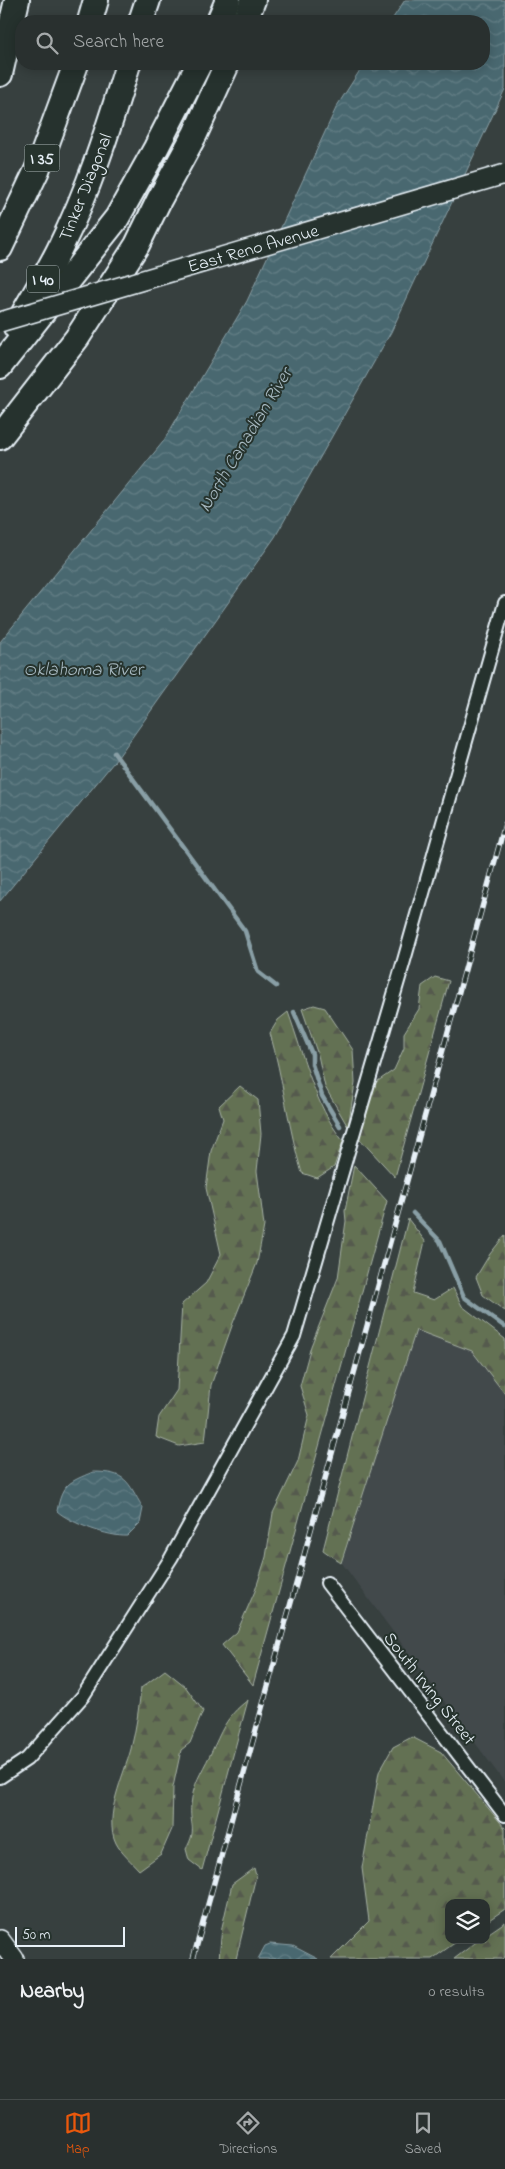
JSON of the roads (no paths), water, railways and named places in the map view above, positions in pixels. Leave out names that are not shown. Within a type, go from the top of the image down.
[{"type":"highway","points":[[0,74],[16,0]]},
{"type":"highway","points":[[92,15],[96,0]]},
{"type":"highway","points":[[143,15],[148,0]]},
{"type":"highway","points":[[247,15],[252,0]]},
{"type":"highway","name":"I 35","points":[[0,248],[37,170],[74,70]]},
{"type":"highway","name":"Tinker Diagonal","points":[[0,357],[59,250],[82,200],[106,135],[126,70]]},
{"type":"highway","points":[[0,366],[117,218],[156,148],[195,70]]},
{"type":"highway","points":[[0,437],[77,338],[137,245],[195,134],[223,70]]},
{"type":"main road","name":"East Reno Avenue","points":[[0,322],[505,174]]},
{"type":"main road","points":[[0,1940],[14,1959]]},
{"type":"street","points":[[0,1777],[27,1759],[83,1696],[171,1558],[294,1336],[406,955],[505,603]]},
{"type":"street","name":"South Irving Street","points":[[327,1583],[505,1815]]},
{"type":"water","name":"Oklahoma River","points":[[405,0],[505,0],[505,89],[391,332],[275,537],[118,757],[0,901],[0,642],[163,442],[247,301],[337,106],[360,70],[490,70],[490,15],[395,15]]},
{"type":"water","points":[[93,1472],[104,1472],[120,1476],[129,1485],[143,1508],[140,1523],[127,1536],[119,1536],[90,1528],[63,1516],[57,1511],[64,1489],[72,1482]]},
{"type":"water","points":[[270,1944],[293,1946],[318,1959],[258,1959],[265,1946]]},
{"type":"waterway","points":[[114,753],[245,931],[258,972],[276,986]]},
{"type":"waterway","points":[[294,1012],[312,1054],[312,1064],[322,1096],[340,1126]]},
{"type":"waterway","points":[[413,1213],[440,1241],[464,1297],[505,1327]]},
{"type":"railway","points":[[193,1959],[505,824]]},
{"type":"water label","name":"North Canadian River","points":[[244,439]]}]
